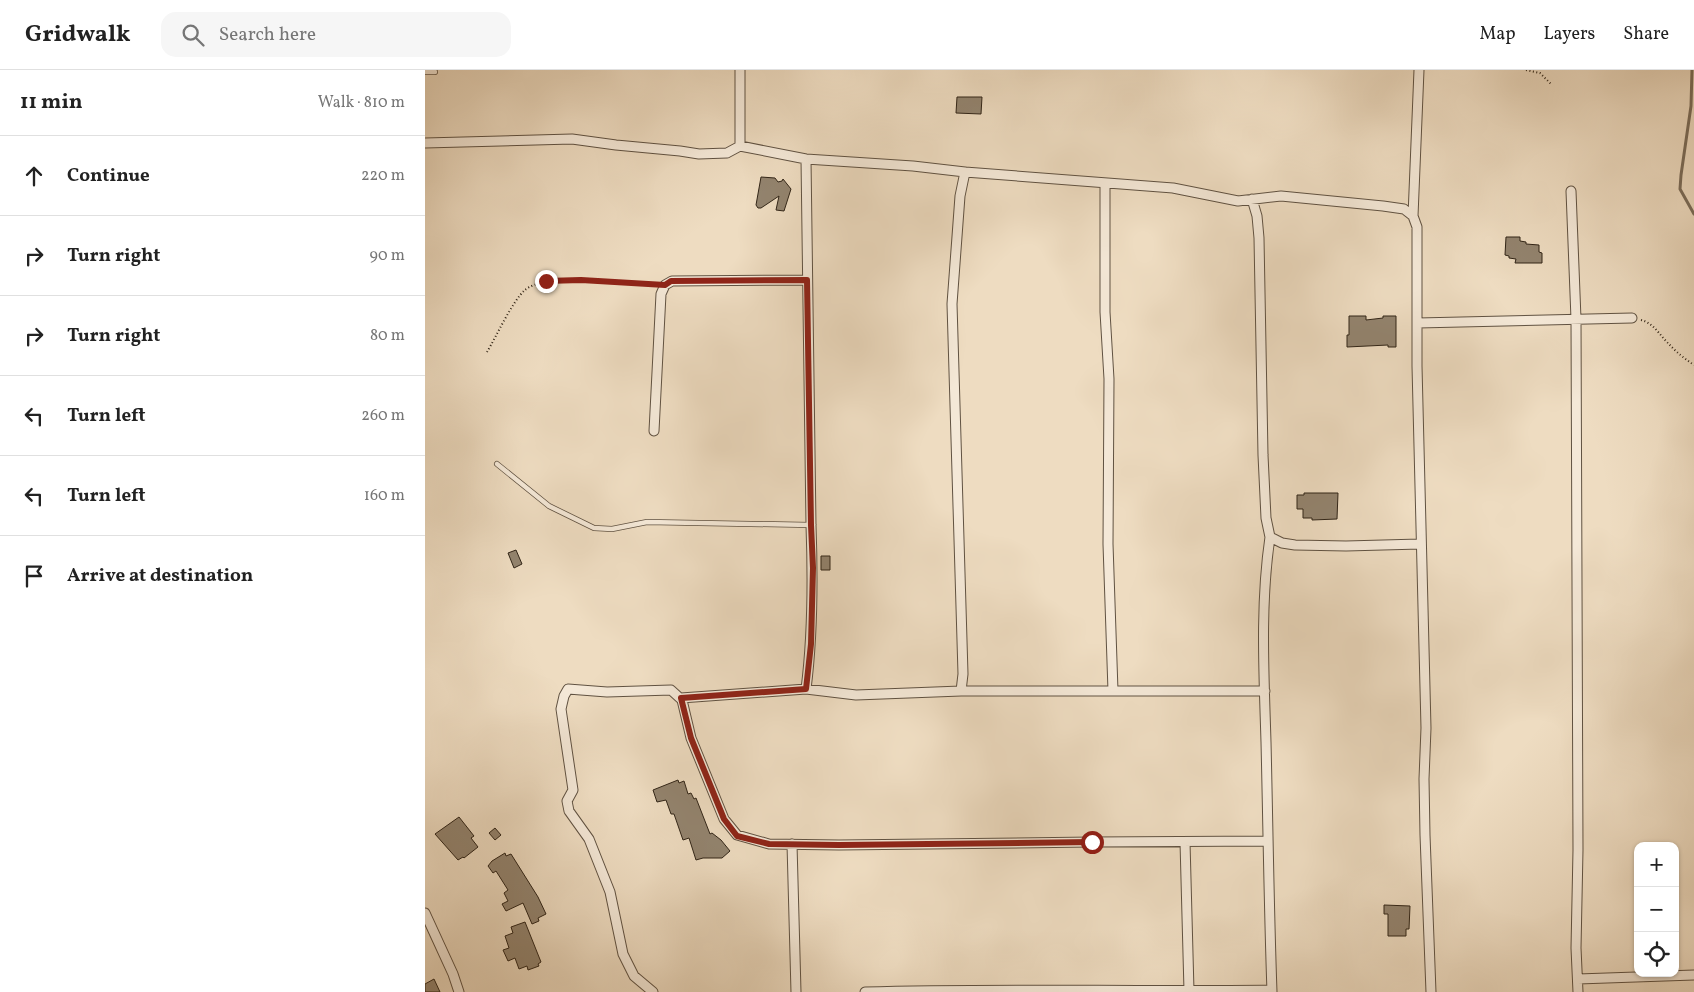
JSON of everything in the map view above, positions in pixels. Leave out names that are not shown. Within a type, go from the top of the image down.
[{"type":"street","points":[[740,70],[740,146]]},
{"type":"street","points":[[1419,70],[1413,216],[1417,227],[1420,544],[1426,728],[1424,779],[1425,835],[1431,992]]},
{"type":"street","points":[[425,143],[572,139],[616,145],[680,150],[699,154],[727,153],[740,146],[806,159],[1173,188],[1238,201],[1281,196],[1383,206],[1404,209],[1413,216]]},
{"type":"street","points":[[806,159],[813,568],[811,644],[806,689]]},
{"type":"street","points":[[961,691],[962,637],[952,304],[960,196],[965,172]]},
{"type":"street","points":[[1105,183],[1105,312],[1109,379],[1108,544],[1113,691]]},
{"type":"street","points":[[1571,190],[1576,319],[1578,850],[1576,948],[1578,992]]},
{"type":"street","points":[[865,992],[1023,989],[1272,991],[1263,620],[1266,562],[1270,537],[1266,518],[1263,445],[1259,238],[1257,216],[1251,199]]},
{"type":"street","points":[[653,431],[661,294],[665,285],[671,281],[807,280]]},
{"type":"street","points":[[1418,323],[1632,318]]},
{"type":"street","points":[[1270,537],[1282,544],[1295,545],[1420,544]]},
{"type":"street","points":[[653,992],[634,976],[623,954],[610,892],[589,839],[569,811],[567,801],[573,790],[561,709],[568,689],[607,692],[671,690],[681,698],[691,738],[724,819],[737,836],[769,844],[1268,841]]},
{"type":"street","points":[[681,698],[806,689],[856,695],[961,691],[1265,691]]},
{"type":"street","points":[[1185,842],[1189,991]]},
{"type":"street","points":[[791,844],[796,992]]},
{"type":"street","points":[[425,913],[453,974],[459,992]]},
{"type":"street","points":[[1578,979],[1694,975]]},
{"type":"lane","points":[[425,72],[435,72]]},
{"type":"lane","points":[[497,464],[549,506],[594,528],[612,530],[647,522],[811,525]]},
{"type":"path","points":[[1526,70],[1540,74],[1551,84]]},
{"type":"path","points":[[487,352],[516,302],[526,289],[532,286],[546,281],[581,280],[665,285]]},
{"type":"path","points":[[1632,318],[1647,322],[1694,365]]},
{"type":"building","points":[[957,97],[982,97],[981,114],[956,113]]},
{"type":"building","points":[[761,177],[775,178],[778,182],[783,179],[791,189],[784,211],[776,210],[779,196],[758,208],[756,205]]},
{"type":"building","points":[[1506,237],[1520,237],[1520,241],[1526,242],[1526,244],[1539,245],[1539,252],[1542,253],[1542,263],[1515,263],[1516,259],[1505,255]]},
{"type":"building","points":[[1349,316],[1366,316],[1366,320],[1383,318],[1383,316],[1396,316],[1396,347],[1388,347],[1388,345],[1347,347]]},
{"type":"building","points":[[1304,493],[1338,493],[1337,519],[1312,520],[1312,518],[1303,518],[1303,509],[1297,509],[1297,495],[1304,495]]},
{"type":"building","points":[[516,550],[522,564],[514,568],[508,553]]},
{"type":"building","points":[[821,556],[830,556],[830,570],[821,570]]},
{"type":"building","points":[[678,780],[679,783],[684,781],[688,794],[691,793],[694,799],[696,798],[710,834],[712,833],[721,840],[730,851],[722,858],[696,860],[689,838],[683,840],[674,814],[671,814],[666,800],[657,802],[653,790]]},
{"type":"building","points":[[459,817],[474,836],[471,838],[478,847],[464,858],[458,860],[435,834]]},
{"type":"building","points":[[495,828],[501,835],[495,840],[489,833]]},
{"type":"building","points":[[505,853],[506,856],[511,854],[538,897],[546,914],[538,918],[539,921],[532,924],[523,903],[506,911],[502,904],[508,901],[504,893],[508,890],[496,871],[493,873],[488,866],[492,861]]},
{"type":"building","points":[[1384,905],[1410,906],[1409,929],[1406,929],[1406,936],[1388,936],[1388,914],[1384,914]]},
{"type":"building","points":[[525,922],[541,962],[538,964],[539,966],[528,970],[527,966],[519,969],[515,958],[508,961],[503,950],[509,948],[505,936],[513,933],[511,927]]},
{"type":"building","points":[[434,979],[440,992],[425,992],[425,984]]},
{"type":"waterway","points":[[1692,70],[1691,106],[1680,189],[1694,214]]},
{"type":"route","points":[[546,281],[581,280],[665,285],[671,281],[807,280],[813,568],[811,644],[806,689],[681,698],[691,738],[724,819],[737,836],[769,844],[1092,842]]}]
